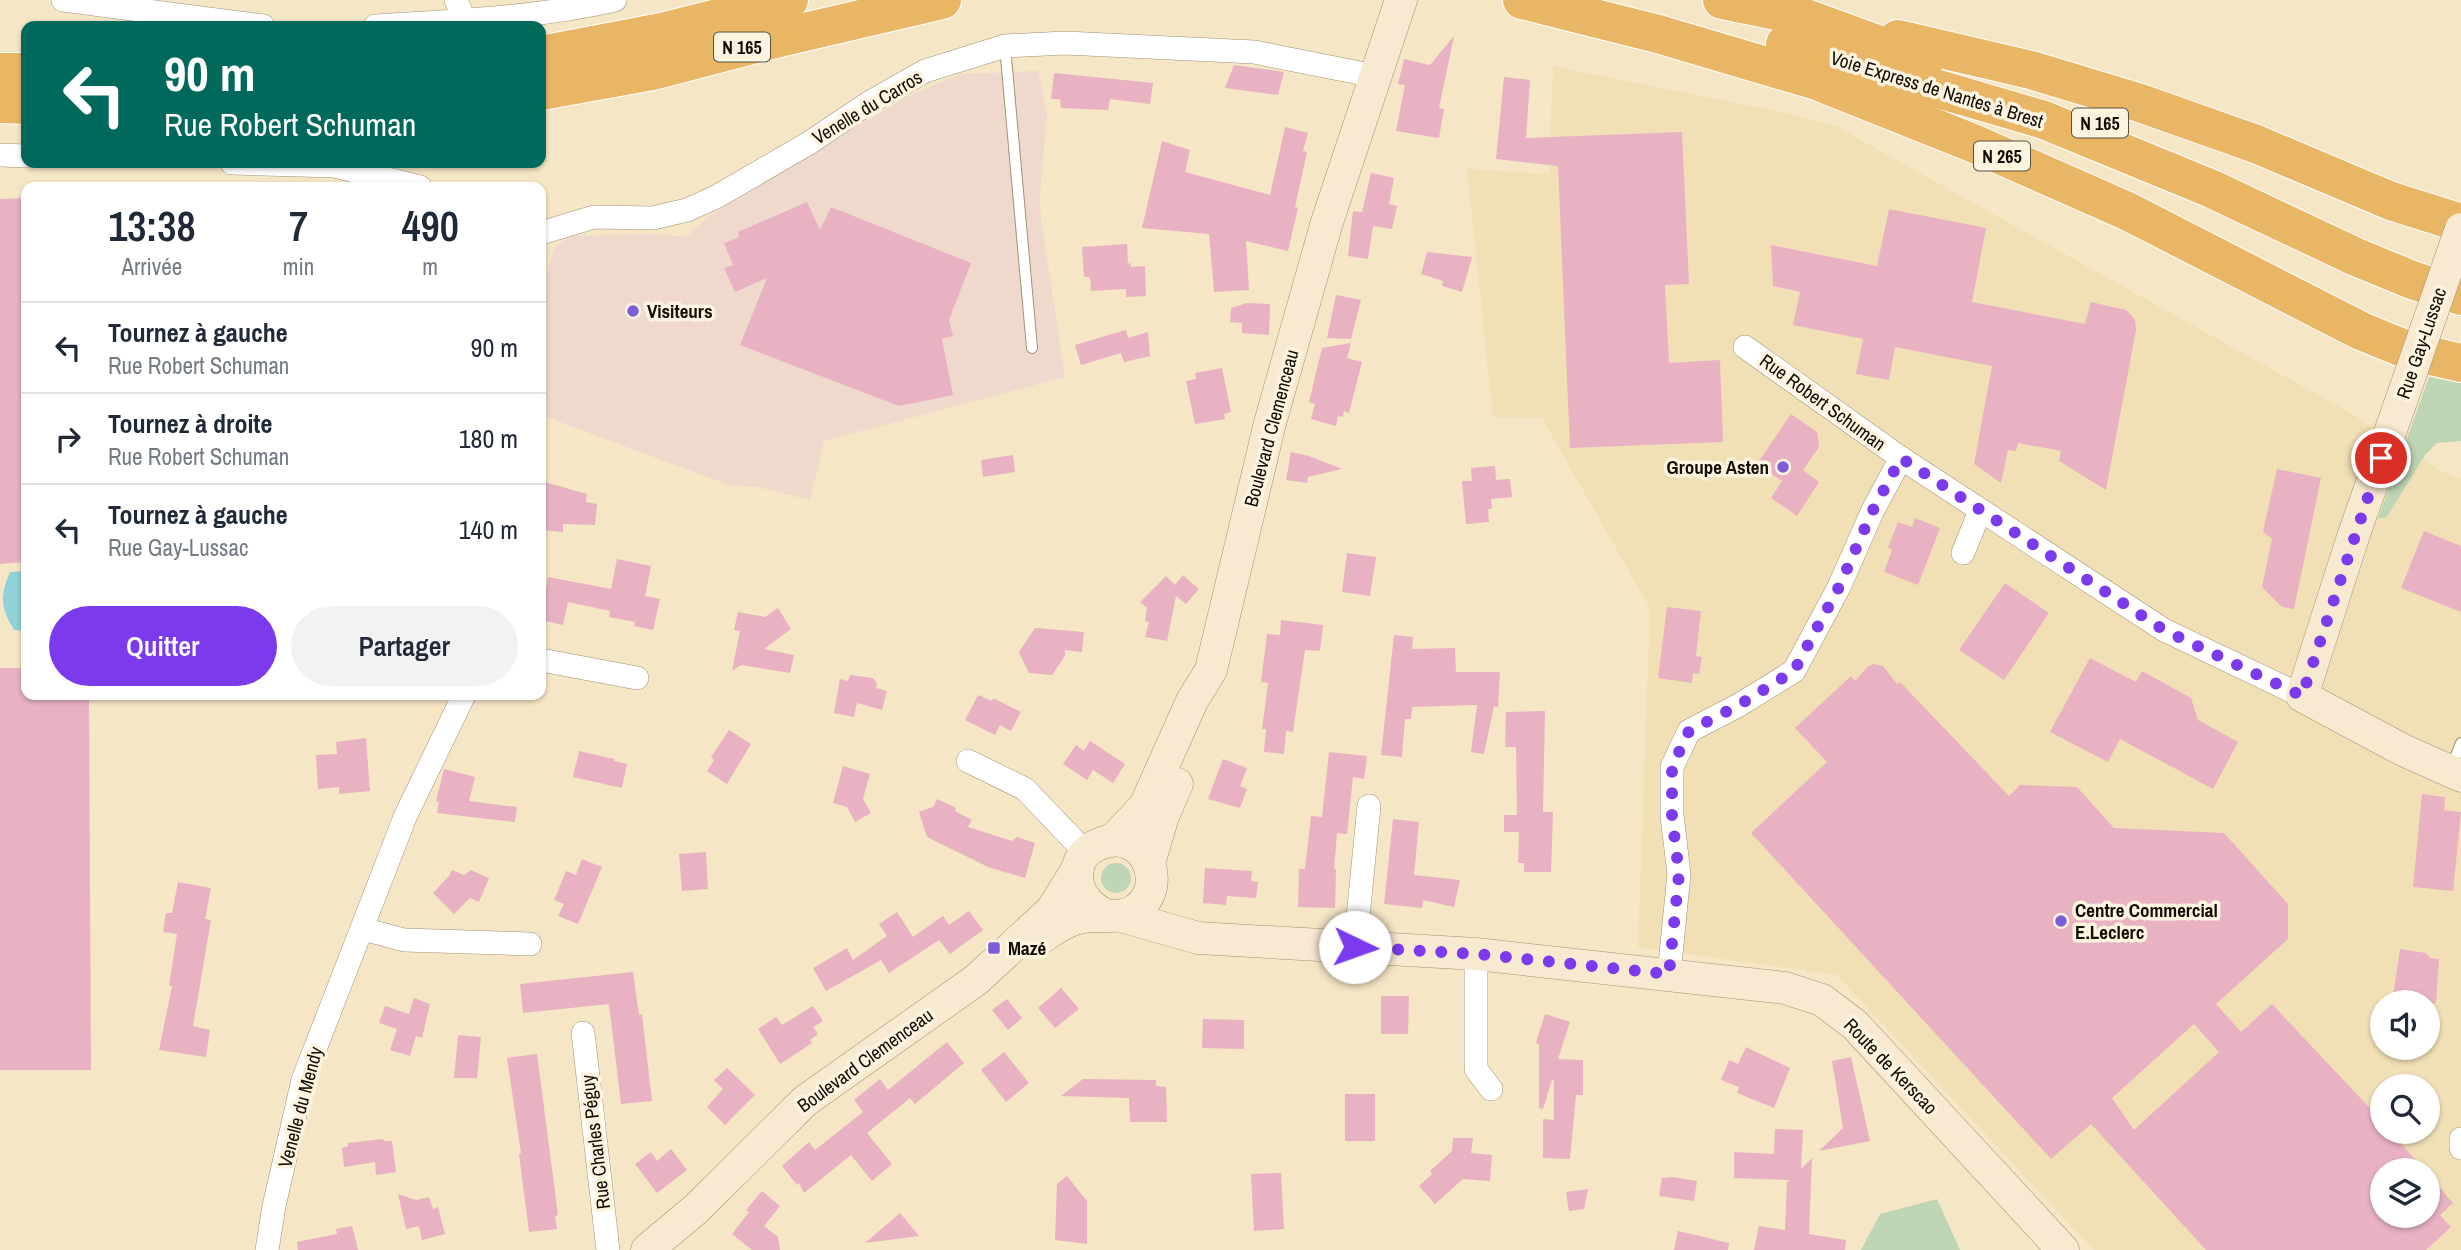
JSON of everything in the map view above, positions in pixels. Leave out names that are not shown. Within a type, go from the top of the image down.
[{"type":"highway","name":"N 165","points":[[546,54],[662,32],[789,0]]},
{"type":"highway","name":"N 165","points":[[546,90],[652,71],[779,37],[943,0]]},
{"type":"highway","name":"N 265","points":[[1522,0],[1658,34],[1817,81],[1975,144],[2127,211],[2361,331],[2410,351],[2461,363]]},
{"type":"highway","name":"Voie Express de Nantes à Brest","points":[[1552,0],[1784,44],[2044,120],[2212,189],[2356,257],[2461,296]]},
{"type":"highway","name":"Voie Express de Nantes à Brest","points":[[1722,0],[1801,16],[2104,125],[2280,204],[2461,272]]},
{"type":"highway","points":[[1801,16],[2031,70],[2140,103],[2256,144],[2390,201],[2461,223]]},
{"type":"highway","points":[[0,72],[21,72]]},
{"type":"highway","points":[[0,104],[21,105]]},
{"type":"street","points":[[63,0],[225,21]]},
{"type":"street","points":[[402,21],[460,10],[572,5],[615,0]]},
{"type":"street","name":"Boulevard Clemenceau","points":[[664,1245],[696,1209],[805,1101],[976,980],[1052,910],[1092,854],[1145,806],[1192,701],[1211,670],[1270,423],[1326,222],[1401,0]]},
{"type":"street","name":"Venelle du Carros","points":[[546,231],[594,217],[653,218],[687,210],[716,197],[925,71],[1005,46],[1065,43],[1254,52],[1375,76]]},
{"type":"street","points":[[0,155],[21,156]]},
{"type":"street","points":[[343,168],[400,182]]},
{"type":"street","name":"Rue Gay-Lussac","points":[[2302,696],[2354,534],[2461,229]]},
{"type":"street","name":"Rue Robert Schuman","points":[[1745,347],[1901,458],[2164,630],[2302,696],[2403,750],[2457,763]]},
{"type":"street","name":"Rue Robert Schuman","points":[[1669,974],[1679,874],[1672,816],[1672,767],[1689,731],[1739,705],[1794,671],[1839,587],[1872,512],[1901,458]]},
{"type":"street","points":[[1963,553],[1980,511]]},
{"type":"street","points":[[546,661],[637,678]]},
{"type":"street","points":[[976,980],[1065,922],[1083,917],[1133,912],[1143,904],[1150,893],[1151,872],[1163,816],[1205,719],[1211,670]]},
{"type":"street","name":"Venelle du Mendy","points":[[267,1250],[274,1206],[303,1080],[405,817],[462,700]]},
{"type":"street","points":[[968,761],[1025,789],[1092,854]]},
{"type":"street","points":[[1355,947],[1368,806]]},
{"type":"street","points":[[1092,854],[1135,846],[1151,872],[1164,906],[1181,931]]},
{"type":"street","points":[[1092,854],[1077,881],[1079,892],[1095,911],[1114,916]]},
{"type":"street","name":"Route de Kerscao","points":[[1114,916],[1181,931],[1198,938],[1476,954],[1786,988],[1822,1000],[1855,1025],[2063,1250]]},
{"type":"street","points":[[363,929],[404,940],[530,944]]},
{"type":"street","points":[[1476,954],[1476,1069],[1491,1089]]},
{"type":"street","name":"Rue Charles Péguy","points":[[583,1033],[608,1250]]},
{"type":"street","points":[[2461,1139],[2461,1148]]},
{"type":"lane","points":[[1005,46],[1032,348]]},
{"type":"shaded area","points":[[1553,66],[1786,113],[1837,127],[2354,415],[2440,471],[2461,479],[2461,1250],[2094,1250],[1837,975],[1638,947],[1650,608],[1542,418],[1493,417],[1467,169],[1549,174]]},
{"type":"shaded area","points":[[1038,71],[1047,114],[1040,195],[1041,219],[1065,377],[824,441],[810,500],[758,487],[729,485],[546,417],[546,276],[555,247],[569,236],[655,234],[687,237],[707,217],[906,97],[960,74]]},
{"type":"green space","points":[[2429,377],[2461,383],[2461,441],[2437,443],[2425,455],[2387,517],[2378,519]]},
{"type":"green space","points":[[1116,863],[1127,867],[1131,878],[1127,889],[1116,893],[1105,889],[1101,878],[1105,867]]},
{"type":"green space","points":[[1937,1199],[1960,1250],[1861,1250],[1880,1214]]},
{"type":"water","points":[[21,571],[21,631],[14,630],[4,608],[4,588],[10,572]]},
{"type":"building","points":[[1454,36],[1439,108],[1444,109],[1439,138],[1396,131],[1405,85],[1398,84],[1404,59],[1430,65]]},
{"type":"building","points":[[1234,65],[1284,72],[1278,95],[1225,88]]},
{"type":"building","points":[[1054,73],[1153,83],[1150,104],[1110,99],[1108,110],[1061,108],[1060,99],[1051,99]]},
{"type":"building","points":[[1504,77],[1530,80],[1526,138],[1682,132],[1689,284],[1665,285],[1669,363],[1720,360],[1723,442],[1570,448],[1558,166],[1496,159]]},
{"type":"building","points":[[1285,127],[1308,133],[1303,151],[1307,152],[1295,207],[1298,208],[1288,251],[1246,241],[1249,290],[1214,292],[1209,234],[1142,228],[1162,141],[1190,150],[1185,172],[1270,195]]},
{"type":"building","points":[[1371,173],[1394,178],[1389,204],[1397,206],[1392,229],[1373,226],[1368,259],[1348,256],[1353,211],[1362,212]]},
{"type":"building","points":[[21,198],[21,562],[0,564],[0,199]]},
{"type":"building","points":[[807,202],[820,230],[831,207],[971,263],[949,320],[953,336],[942,339],[953,395],[899,406],[740,345],[767,278],[735,292],[724,268],[733,265],[724,243],[739,237],[738,232]]},
{"type":"building","points":[[1889,209],[1986,228],[1972,302],[2085,324],[2091,302],[2126,310],[2132,316],[2136,330],[2106,490],[2059,461],[2061,451],[2018,443],[2016,451],[2008,450],[2001,483],[1974,464],[1992,366],[1895,347],[1889,380],[1856,374],[1863,339],[1793,325],[1800,292],[1773,286],[1771,245],[1877,266]]},
{"type":"building","points":[[1127,244],[1128,264],[1131,263],[1131,267],[1145,266],[1146,296],[1126,297],[1126,289],[1091,291],[1090,277],[1084,277],[1082,247]]},
{"type":"building","points":[[1427,252],[1472,257],[1462,292],[1442,286],[1443,281],[1421,274]]},
{"type":"building","points":[[1336,295],[1361,300],[1351,339],[1327,338]]},
{"type":"building","points":[[1247,303],[1270,304],[1269,335],[1242,333],[1242,323],[1230,322],[1231,308]]},
{"type":"building","points":[[1126,330],[1128,338],[1148,332],[1150,356],[1124,362],[1121,353],[1081,365],[1075,345]]},
{"type":"building","points":[[1351,343],[1347,358],[1362,362],[1349,413],[1344,411],[1343,417],[1338,416],[1336,426],[1311,419],[1315,404],[1309,402],[1322,348]]},
{"type":"building","points":[[1222,368],[1231,412],[1224,414],[1225,419],[1195,424],[1186,381],[1196,379],[1195,373]]},
{"type":"building","name":"Groupe Asten","points":[[1791,414],[1817,432],[1819,447],[1803,470],[1819,482],[1797,516],[1771,498],[1782,481],[1757,464]]},
{"type":"building","points":[[1291,452],[1342,469],[1308,477],[1307,483],[1286,480]]},
{"type":"building","points":[[1013,455],[1015,472],[983,477],[981,460]]},
{"type":"building","points":[[1495,466],[1496,480],[1510,479],[1512,497],[1491,499],[1492,509],[1488,509],[1489,522],[1466,524],[1462,481],[1472,481],[1471,468]]},
{"type":"building","points":[[2277,469],[2321,478],[2294,609],[2282,607],[2262,587],[2272,539],[2263,532]]},
{"type":"building","points":[[546,482],[587,494],[586,502],[597,504],[595,525],[563,524],[563,532],[546,530]]},
{"type":"building","points":[[1915,518],[1940,528],[1918,585],[1884,572],[1892,550],[1888,548],[1898,522],[1912,527]]},
{"type":"building","points":[[2424,531],[2461,546],[2461,612],[2401,588]]},
{"type":"building","points":[[1347,553],[1376,557],[1370,596],[1342,592]]},
{"type":"building","points":[[617,559],[651,566],[645,596],[660,599],[653,630],[634,626],[635,622],[609,617],[610,611],[568,602],[563,625],[546,621],[548,577],[611,589]]},
{"type":"building","points":[[1183,575],[1199,589],[1186,604],[1176,596],[1167,641],[1145,637],[1149,622],[1145,621],[1147,608],[1140,602],[1166,576],[1175,585]]},
{"type":"building","points":[[2005,583],[2049,613],[2004,680],[1959,650]]},
{"type":"building","points":[[1667,607],[1701,611],[1696,656],[1702,657],[1699,674],[1693,673],[1692,683],[1658,678]]},
{"type":"building","points":[[778,608],[791,629],[764,649],[794,655],[790,673],[741,665],[732,671],[740,631],[734,630],[738,612],[765,617]]},
{"type":"building","points":[[1281,620],[1323,625],[1320,651],[1305,650],[1293,732],[1286,731],[1284,754],[1264,752],[1266,729],[1262,729],[1268,683],[1261,682],[1267,634],[1280,635]]},
{"type":"building","points":[[1035,628],[1084,632],[1082,652],[1065,650],[1065,656],[1052,675],[1029,673],[1019,652]]},
{"type":"building","points":[[1394,635],[1413,637],[1412,649],[1455,648],[1456,672],[1500,672],[1498,707],[1494,706],[1484,754],[1471,752],[1477,705],[1412,707],[1411,719],[1405,719],[1402,757],[1381,755]]},
{"type":"building","points":[[2090,658],[2136,682],[2142,671],[2191,698],[2198,720],[2238,742],[2213,789],[2120,739],[2108,762],[2050,732]]},
{"type":"building","name":"Centre Commercial E.Leclerc","points":[[1873,664],[1883,666],[1897,684],[1900,682],[2009,796],[2020,785],[2077,787],[2114,828],[2224,833],[2288,904],[2288,939],[2216,1004],[2241,1032],[2272,1004],[2370,1108],[2370,1144],[2401,1144],[2414,1158],[2370,1158],[2370,1228],[2440,1228],[2440,1215],[2451,1227],[2426,1250],[2206,1250],[2091,1124],[2051,1159],[1751,833],[1827,762],[1795,728],[1851,676],[1855,681],[1867,667]],"holes":[[[2194,1024],[2219,1052],[2134,1130],[2112,1098]]]},
{"type":"building","points":[[0,668],[21,668],[21,700],[89,700],[91,1070],[0,1070]]},
{"type":"building","points":[[850,675],[873,678],[877,684],[876,688],[887,691],[882,710],[857,703],[854,717],[834,713],[840,679],[848,681]]},
{"type":"building","points":[[978,695],[992,701],[993,698],[1021,712],[1011,731],[1000,725],[995,735],[965,720]]},
{"type":"building","points":[[1545,711],[1543,812],[1553,812],[1551,872],[1524,872],[1524,863],[1518,863],[1519,832],[1504,832],[1504,815],[1517,815],[1516,747],[1505,747],[1506,712]]},
{"type":"building","points":[[729,730],[751,744],[727,784],[707,771],[714,760],[711,757]]},
{"type":"building","points":[[366,738],[370,791],[339,794],[339,787],[318,789],[316,755],[337,754],[336,742]]},
{"type":"building","points":[[1090,741],[1125,764],[1113,783],[1093,770],[1087,780],[1063,764],[1076,745],[1084,751]]},
{"type":"building","points":[[579,751],[627,764],[622,788],[573,777]]},
{"type":"building","points":[[1329,752],[1367,756],[1364,779],[1353,777],[1347,834],[1337,833],[1335,908],[1298,907],[1299,869],[1305,869],[1311,816],[1322,817]]},
{"type":"building","points":[[1223,759],[1247,768],[1240,786],[1247,789],[1240,808],[1208,799]]},
{"type":"building","points":[[843,766],[870,774],[863,799],[871,813],[855,822],[847,807],[833,803]]},
{"type":"building","points":[[444,769],[475,777],[469,801],[517,807],[515,822],[437,813],[439,802],[436,801]]},
{"type":"building","points":[[2422,794],[2445,797],[2444,810],[2461,812],[2453,891],[2413,887]]},
{"type":"building","points":[[937,799],[972,820],[968,827],[1012,841],[1017,837],[1035,843],[1025,878],[988,867],[927,837],[919,812],[933,807]]},
{"type":"building","points":[[1393,819],[1419,822],[1414,875],[1460,880],[1454,907],[1423,900],[1422,908],[1384,904]]},
{"type":"building","points":[[706,852],[708,889],[682,891],[679,854]]},
{"type":"building","points":[[582,859],[602,867],[578,924],[558,916],[564,904],[554,900],[566,871],[576,875]]},
{"type":"building","points":[[1205,868],[1252,871],[1251,881],[1258,882],[1256,898],[1227,896],[1226,905],[1203,903]]},
{"type":"building","points":[[452,870],[464,875],[471,870],[489,878],[479,902],[470,898],[454,914],[433,893]]},
{"type":"building","points":[[178,882],[211,888],[205,919],[211,920],[193,1026],[210,1030],[206,1057],[159,1050],[172,986],[169,986],[177,934],[163,932],[166,913],[172,913]]},
{"type":"building","points":[[969,911],[983,930],[950,954],[939,940],[889,973],[881,960],[826,991],[813,968],[847,948],[853,960],[887,936],[879,924],[897,912],[913,937],[943,916],[949,925]]},
{"type":"building","points":[[2400,949],[2426,953],[2430,958],[2439,959],[2437,990],[2394,990]]},
{"type":"building","points":[[633,972],[639,1015],[642,1014],[652,1101],[621,1104],[609,1004],[523,1013],[520,984]]},
{"type":"building","points":[[1061,988],[1079,1009],[1055,1028],[1038,1008]]},
{"type":"building","points":[[1381,996],[1409,996],[1408,1034],[1381,1034]]},
{"type":"building","points":[[414,998],[430,1004],[422,1038],[416,1036],[410,1056],[390,1050],[397,1029],[379,1023],[385,1006],[409,1014]]},
{"type":"building","points":[[1007,999],[1022,1018],[1008,1030],[992,1010]]},
{"type":"building","points":[[813,1006],[823,1021],[813,1027],[818,1034],[810,1040],[812,1043],[780,1064],[758,1029],[776,1017],[782,1025]]},
{"type":"building","points":[[1545,1014],[1570,1022],[1558,1059],[1583,1060],[1583,1095],[1576,1095],[1570,1159],[1543,1158],[1543,1119],[1554,1120],[1554,1080],[1543,1109],[1539,1108],[1539,1044],[1536,1043]]},
{"type":"building","points":[[1203,1019],[1244,1020],[1244,1049],[1202,1048]]},
{"type":"building","points":[[458,1035],[481,1037],[477,1078],[454,1078]]},
{"type":"building","points":[[947,1042],[964,1063],[915,1104],[910,1098],[867,1133],[892,1164],[872,1181],[851,1155],[804,1193],[799,1183],[797,1185],[782,1166],[809,1142],[815,1150],[863,1112],[854,1100],[880,1079],[888,1090]]},
{"type":"building","points":[[1746,1047],[1790,1068],[1774,1108],[1737,1093],[1739,1087],[1721,1080],[1729,1060],[1738,1064]]},
{"type":"building","points":[[1004,1052],[1029,1083],[1006,1102],[981,1070]]},
{"type":"building","points":[[537,1054],[558,1215],[555,1216],[557,1229],[529,1232],[507,1058]]},
{"type":"building","points":[[1851,1057],[1870,1141],[1819,1151],[1843,1128],[1832,1061]]},
{"type":"building","points":[[727,1068],[755,1095],[725,1125],[707,1107],[723,1089],[714,1080]]},
{"type":"building","points":[[1083,1079],[1156,1080],[1156,1086],[1166,1087],[1167,1122],[1130,1122],[1129,1098],[1061,1096]]},
{"type":"building","points":[[1345,1094],[1375,1094],[1375,1141],[1345,1141]]},
{"type":"building","points":[[1775,1129],[1803,1130],[1801,1169],[1812,1158],[1809,1234],[1846,1240],[1845,1250],[1754,1250],[1759,1226],[1785,1230],[1787,1182],[1790,1180],[1734,1178],[1734,1152],[1774,1154]]},
{"type":"building","points":[[1453,1138],[1473,1138],[1471,1153],[1492,1155],[1490,1181],[1463,1179],[1435,1204],[1419,1186],[1432,1174],[1430,1171],[1452,1151]]},
{"type":"building","points":[[383,1139],[392,1141],[396,1172],[376,1175],[375,1162],[344,1167],[342,1148],[348,1146],[348,1143]]},
{"type":"building","points":[[671,1149],[687,1170],[657,1193],[635,1164],[651,1152],[657,1161]]},
{"type":"building","points":[[1281,1173],[1284,1229],[1254,1231],[1251,1174]]},
{"type":"building","points":[[1067,1176],[1087,1201],[1087,1244],[1055,1240],[1057,1184]]},
{"type":"building","points":[[1662,1178],[1697,1181],[1694,1201],[1659,1196]]},
{"type":"building","name":"Centre Commercial E.Leclerc","points":[[2440,1188],[2453,1203],[2440,1215]]},
{"type":"building","points":[[1588,1189],[1584,1209],[1569,1211],[1566,1192]]},
{"type":"building","points":[[762,1191],[780,1206],[764,1226],[778,1237],[780,1250],[752,1250],[732,1234],[749,1212],[746,1210]]},
{"type":"building","points":[[398,1194],[416,1200],[429,1197],[433,1209],[438,1207],[445,1234],[422,1240],[419,1226],[406,1229]]},
{"type":"building","points":[[900,1213],[919,1236],[865,1243]]},
{"type":"building","points":[[352,1226],[358,1250],[298,1250],[297,1242],[337,1234],[336,1229]]},
{"type":"building","points":[[1678,1231],[1729,1243],[1728,1250],[1674,1250]]},
{"type":"place","name":"Visiteurs","points":[[633,311]]},
{"type":"place","name":"Groupe Asten","points":[[1783,467]]},
{"type":"place","name":"Centre Commercial E.Leclerc","points":[[2061,921]]},
{"type":"place","name":"Mazé","points":[[994,948]]},
{"type":"route","points":[[1355,947],[1476,954],[1669,974],[1679,874],[1672,816],[1672,767],[1689,731],[1739,705],[1794,671],[1839,587],[1872,512],[1901,458],[2164,630],[2302,696],[2381,458]]}]
